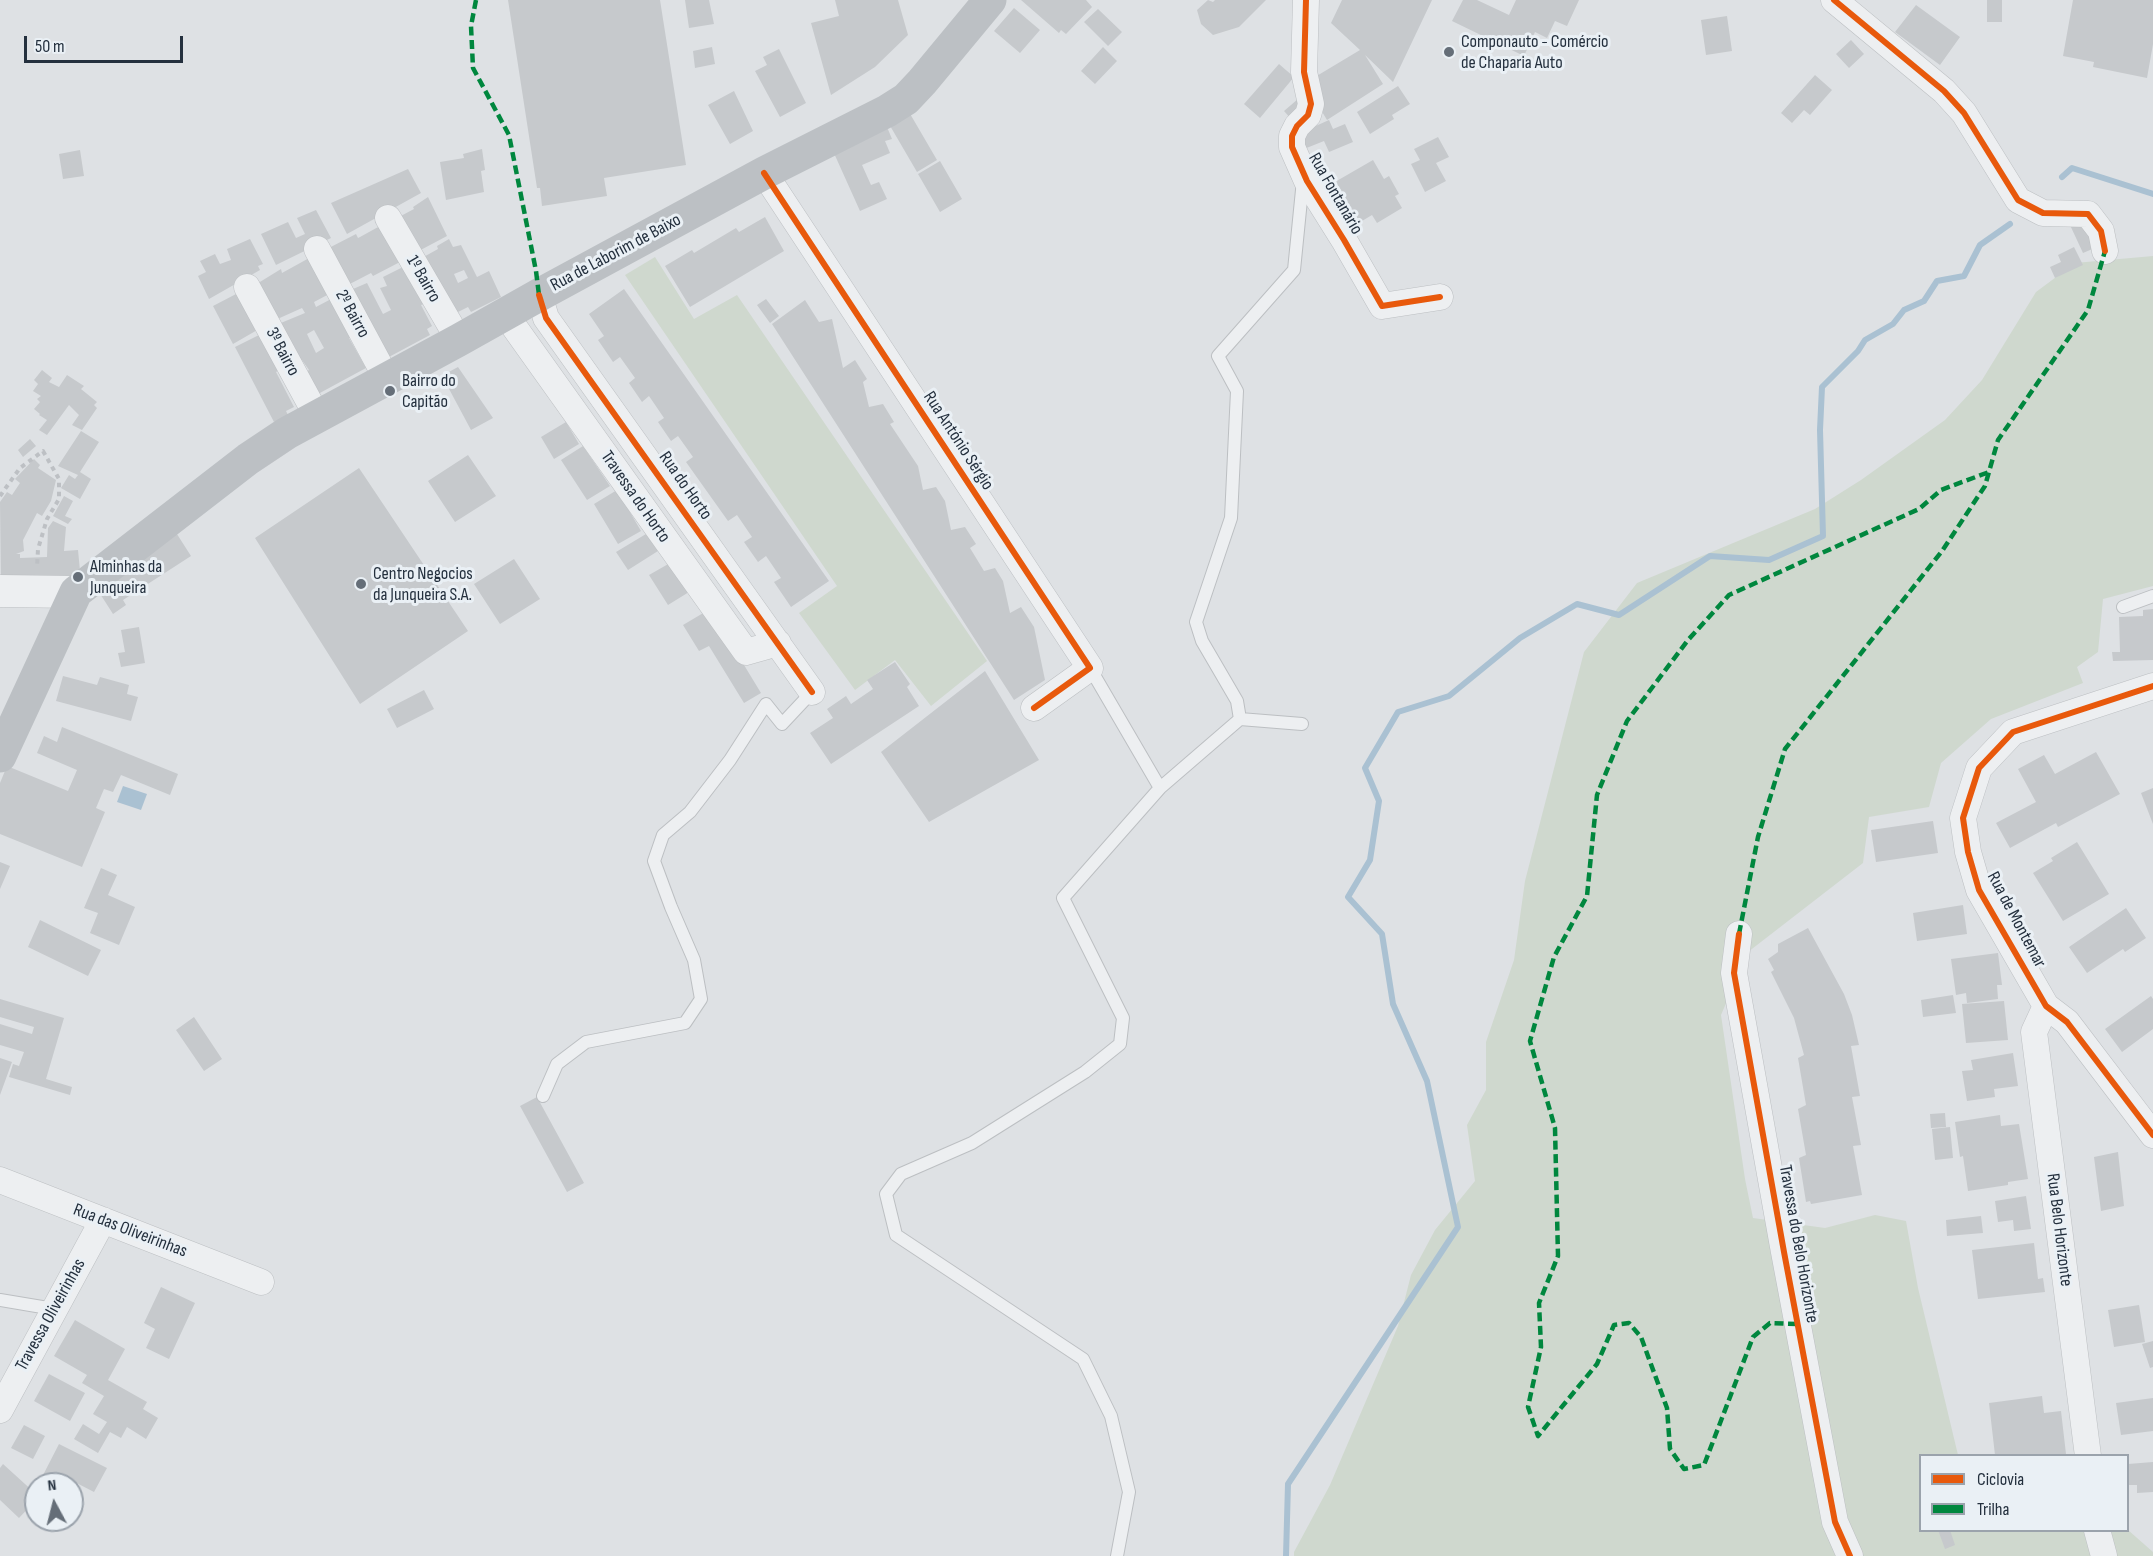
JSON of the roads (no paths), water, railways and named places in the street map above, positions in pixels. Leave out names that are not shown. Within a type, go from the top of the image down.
[{"type":"main road","name":"Rua de Laborim de Baixo","points":[[76,592],[248,459],[287,433],[764,173],[906,99],[990,0]]},
{"type":"main road","points":[[0,756],[76,592]]},
{"type":"street","name":"Rua Fontanário","points":[[1306,0],[1304,72],[1311,104],[1308,115],[1297,126],[1292,136],[1293,147],[1304,174],[1382,306],[1440,297]]},
{"type":"street","points":[[1834,0],[1944,91],[1964,114],[2018,200],[2043,213],[2088,214],[2101,231],[2105,251]]},
{"type":"street","name":"Rua António Sérgio","points":[[764,173],[1090,668]]},
{"type":"street","name":"1º Bairro","points":[[388,218],[459,340]]},
{"type":"street","name":"2º Bairro","points":[[317,249],[387,379]]},
{"type":"street","name":"3º Bairro","points":[[247,287],[316,416]]},
{"type":"street","name":"Rua do Horto","points":[[539,295],[546,318],[812,692]]},
{"type":"street","name":"Travessa do Horto","points":[[506,314],[746,652],[778,643]]},
{"type":"street","points":[[0,591],[76,592]]},
{"type":"street","points":[[1034,708],[1090,668]]},
{"type":"street","name":"Rua de Montemar","points":[[2153,686],[2013,732],[1979,768],[1963,818],[1968,852],[1979,890],[2046,1006],[2067,1022],[2153,1135]]},
{"type":"street","name":"Travessa do Belo Horizonte","points":[[1739,934],[1734,973],[1835,1522],[1850,1556]]},
{"type":"street","name":"Rua Belo Horizonte","points":[[2046,1006],[2034,1032],[2088,1454]]},
{"type":"street","name":"Rua das Oliveirinhas","points":[[0,1180],[261,1282]]},
{"type":"street","name":"Travessa Oliveirinhas","points":[[0,1410],[103,1220]]},
{"type":"street","points":[[2098,1532],[2104,1556]]},
{"type":"lane","points":[[1240,719],[1238,701],[1202,641],[1196,622],[1231,518],[1237,391],[1218,356],[1294,270],[1304,174]]},
{"type":"lane","points":[[2123,607],[2153,596]]},
{"type":"lane","points":[[1090,668],[1160,788]]},
{"type":"lane","points":[[543,1096],[557,1064],[586,1042],[685,1023],[700,999],[694,960],[654,861],[663,835],[690,812],[730,760],[766,704],[782,724],[812,692]]},
{"type":"lane","points":[[1117,1556],[1129,1492],[1111,1416],[1083,1359],[896,1234],[886,1194],[901,1174],[972,1143],[1085,1072],[1120,1044],[1123,1018],[1063,898],[1160,788],[1240,719],[1302,724]]},
{"type":"lane","points":[[0,1300],[54,1310]]},
{"type":"water","points":[[123,786],[147,794],[141,810],[117,802]]},
{"type":"waterway","points":[[2062,177],[2072,168],[2153,194]]},
{"type":"waterway","points":[[1286,1556],[1288,1484],[1458,1227],[1427,1081],[1393,1004],[1382,934],[1348,897],[1370,860],[1379,801],[1365,768],[1398,712],[1449,696],[1520,638],[1577,604],[1619,615],[1710,556],[1769,560],[1823,536],[1820,430],[1822,387],[1858,351],[1865,340],[1893,324],[1904,310],[1924,301],[1937,281],[1964,276],[1980,245],[2010,224]]},
{"type":"place","name":"Componauto - Comércio de Chaparia Auto","points":[[1449,52]]},
{"type":"place","name":"Bairro do Capitão","points":[[390,391]]},
{"type":"place","name":"Alminhas da Junqueira","points":[[78,577]]},
{"type":"place","name":"Centro Negocios da Junqueira S.A.","points":[[361,584]]}]
